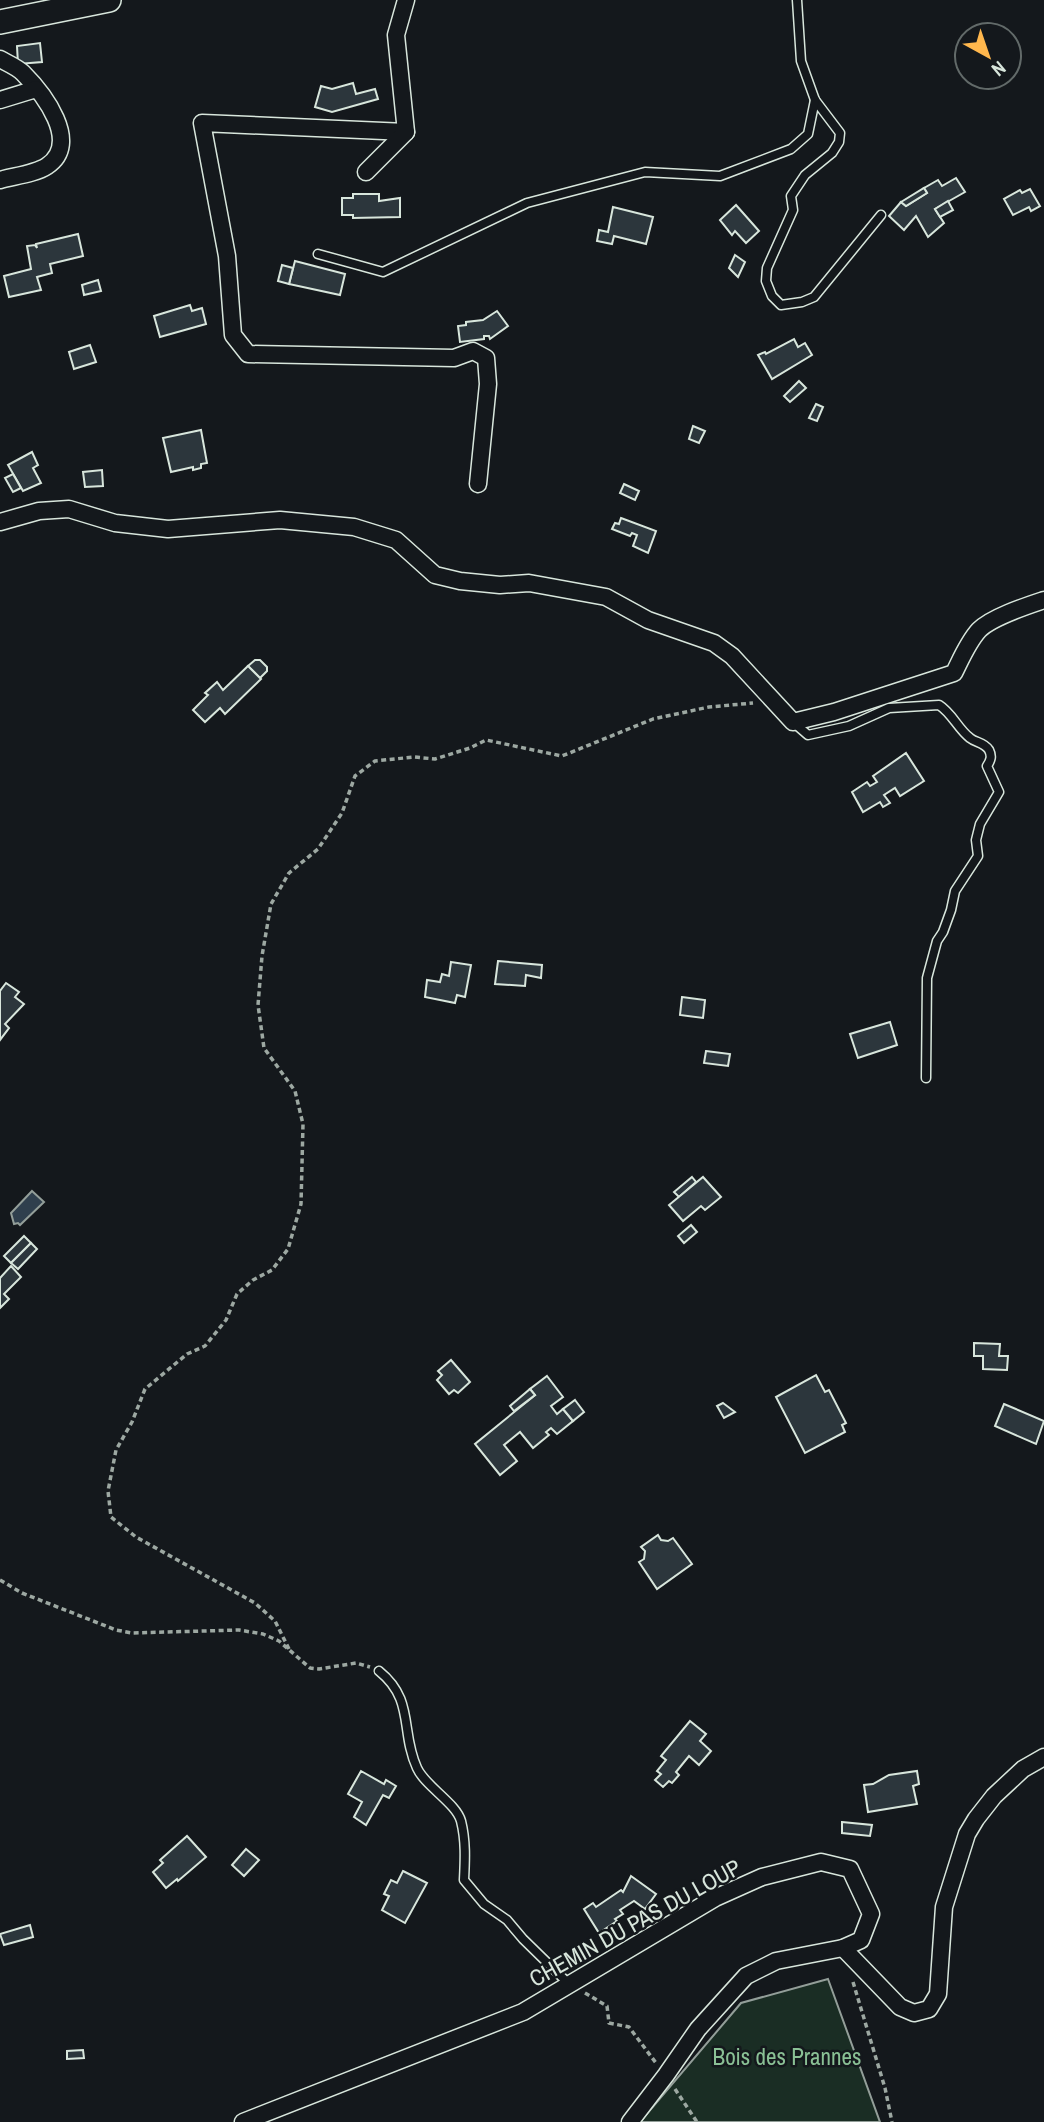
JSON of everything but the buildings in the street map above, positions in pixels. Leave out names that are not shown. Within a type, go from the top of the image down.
[{"type":"street","points":[[0,22],[109,0]]},
{"type":"street","points":[[406,0],[396,35],[406,132]]},
{"type":"street","points":[[0,58],[22,72],[53,109],[61,136],[59,155],[46,167],[0,180]]},
{"type":"street","points":[[0,100],[36,89]]},
{"type":"street","points":[[406,132],[202,123],[227,256],[233,335],[248,355],[454,358],[473,351],[486,358],[488,384],[478,484]]},
{"type":"street","points":[[366,172],[406,132]]},
{"type":"street","points":[[0,522],[39,511],[69,509],[115,523],[168,529],[280,520],[354,527],[396,540],[435,575],[460,581],[500,585],[529,583],[606,597],[648,620],[714,643],[732,656],[793,722],[834,712],[954,673],[965,650],[980,629],[1001,617],[1044,600]]},
{"type":"street","points":[[630,2122],[666,2076],[698,2028],[746,1976],[776,1961],[843,1948],[900,2007],[914,2013],[929,2009],[937,1994],[944,1907],[967,1834],[994,1796],[1023,1769],[1044,1757]]},
{"type":"street","name":"CHEMIN DU PAS DU LOUP","points":[[243,2122],[523,2012],[715,1898],[762,1877],[821,1862],[850,1869],[871,1914],[861,1940],[843,1948]]},
{"type":"lane","points":[[797,0],[801,61],[815,100],[840,133],[839,142],[832,153],[804,175],[791,196],[793,210],[768,268],[766,281],[772,296],[781,305],[814,297],[881,215]]},
{"type":"lane","points":[[318,254],[383,272],[527,203],[645,172],[719,176],[791,149],[808,134],[815,100]]},
{"type":"lane","points":[[793,722],[808,735],[849,726],[889,708],[939,705],[946,709],[969,737],[985,746],[990,753],[991,761],[987,766],[999,792],[979,824],[976,840],[978,856],[955,891],[927,978],[926,1078]]},
{"type":"lane","points":[[379,1671],[394,1683],[401,1698],[417,1769],[460,1818],[466,1846],[464,1880],[484,1904],[507,1920],[570,1985]]},
{"type":"path","points":[[289,1649],[275,1621],[255,1603],[136,1537],[111,1517],[108,1491],[117,1451],[145,1389],[187,1354],[205,1346],[226,1320],[237,1294],[253,1280],[272,1270],[288,1249],[301,1204],[303,1124],[295,1091],[264,1048],[258,1005],[262,956],[271,904],[289,873],[318,849],[342,813],[355,776],[375,761],[414,757],[435,759],[486,740],[562,756],[653,719],[709,706],[752,703],[779,707]]},
{"type":"path","points":[[0,1580],[22,1593],[116,1630],[132,1633],[239,1630],[263,1634],[279,1641],[310,1668],[356,1663],[379,1671]]},
{"type":"path","points":[[843,1948],[885,2088],[892,2122]]},
{"type":"path","points":[[570,1985],[607,2006],[610,2023],[629,2027],[696,2122]]},
{"type":"green space","name":"Bois des Prannes","points":[[828,1979],[880,2122],[640,2122],[741,2003]]},
{"type":"water","points":[[32,1191],[44,1202],[20,1225],[14,1224],[11,1213]]}]
